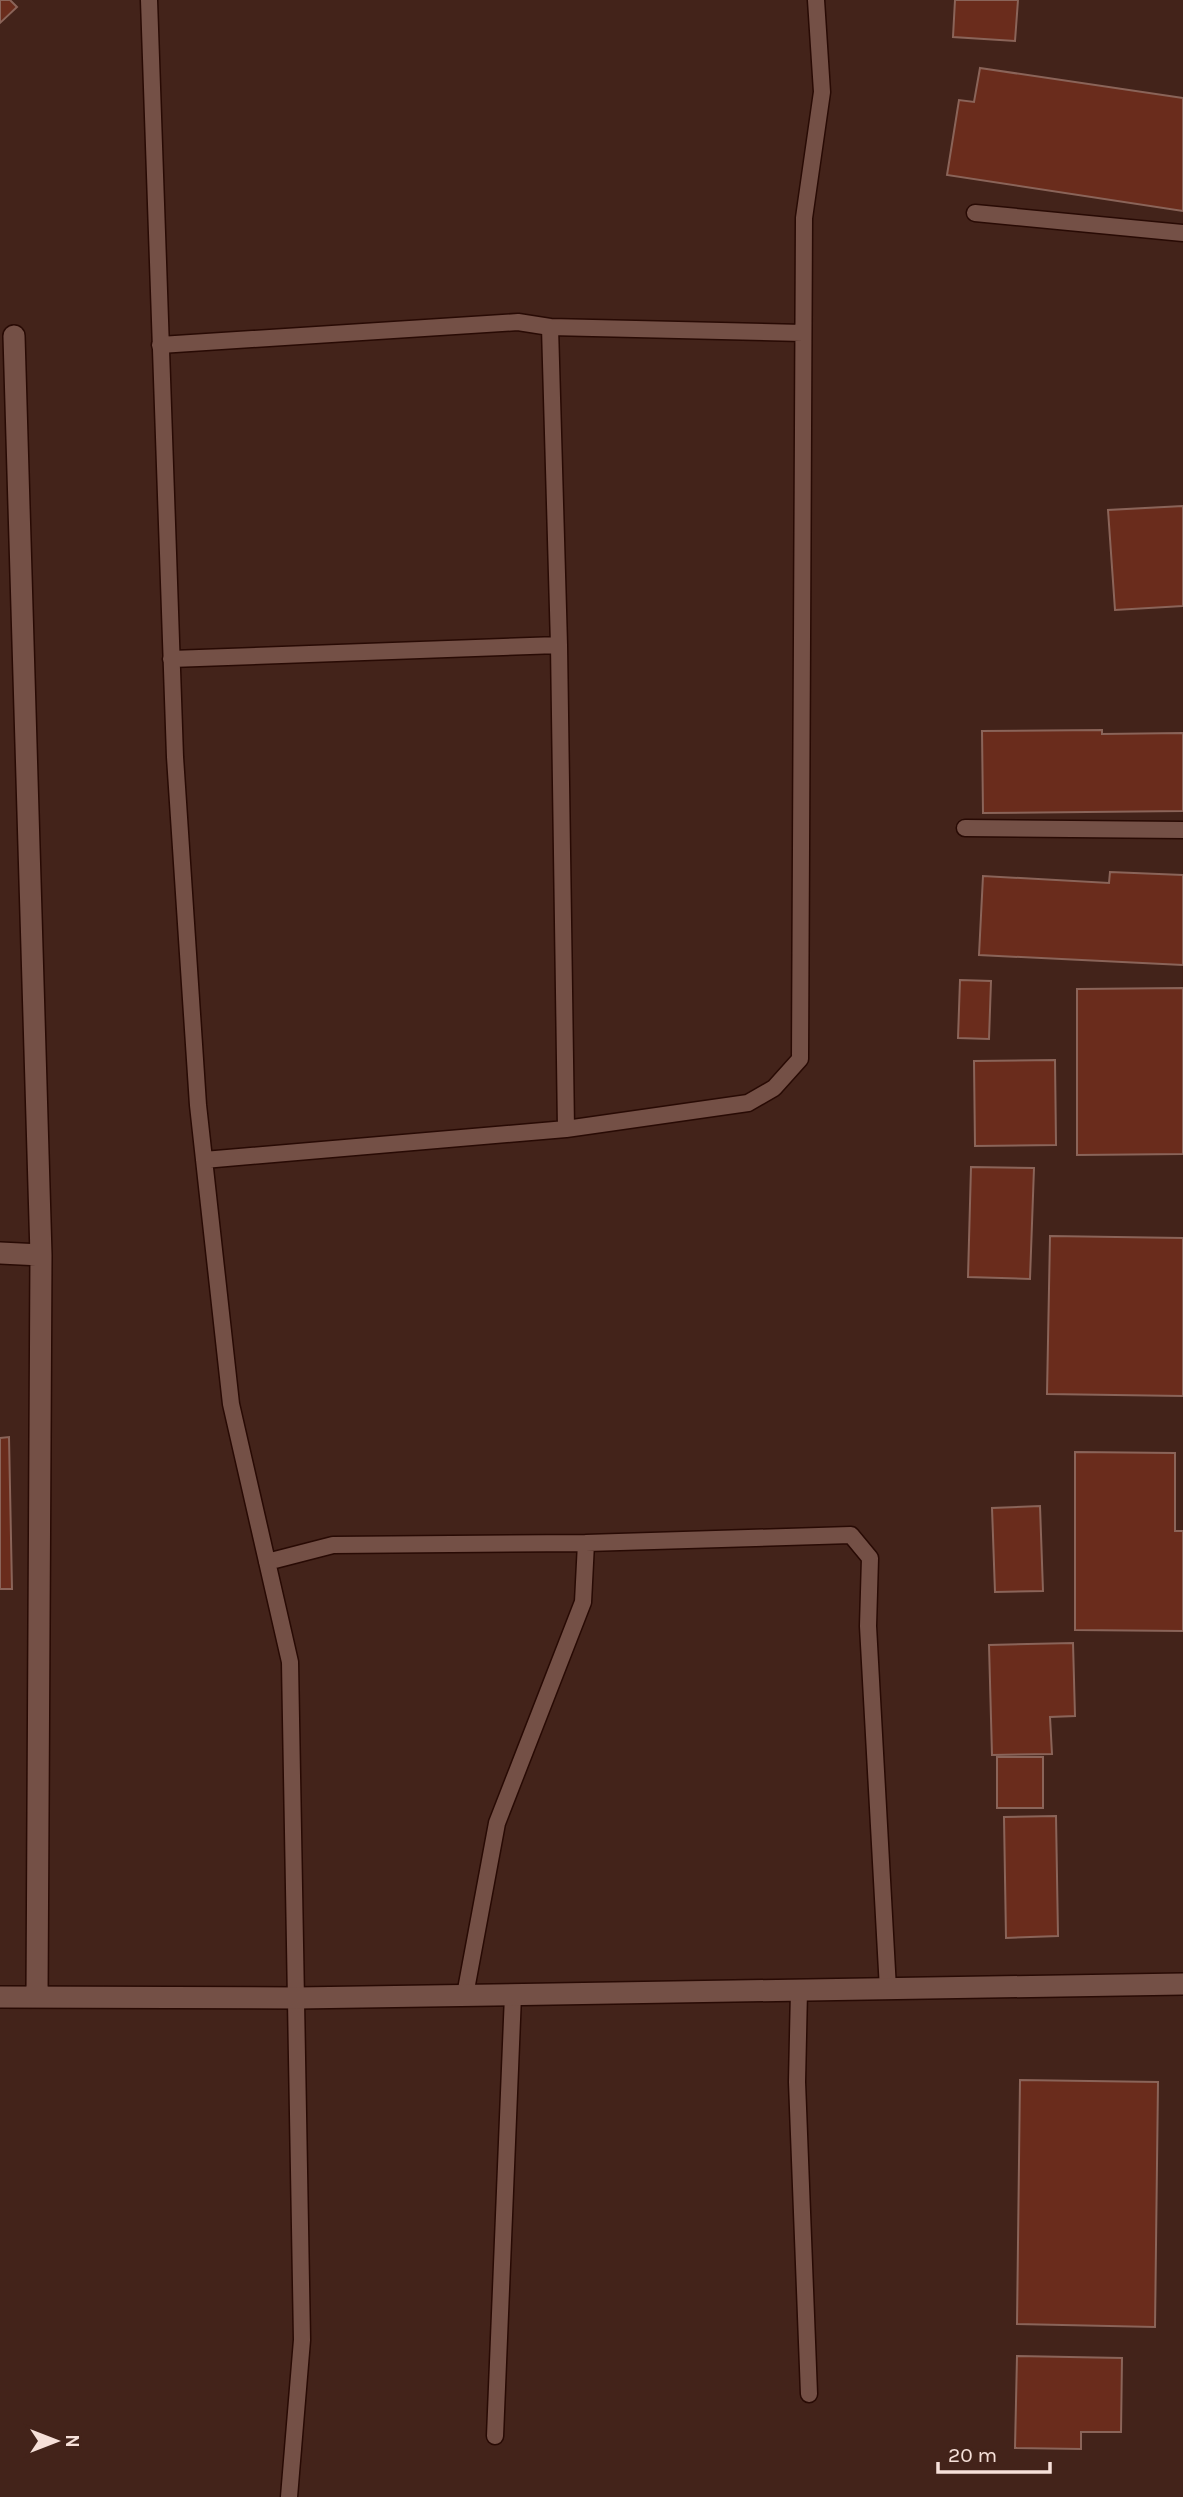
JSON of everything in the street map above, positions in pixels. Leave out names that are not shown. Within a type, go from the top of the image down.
[{"type":"street","points":[[15,336],[41,1255],[37,1997]]},
{"type":"street","points":[[0,1252],[41,1255]]},
{"type":"street","points":[[0,1997],[297,1998],[1183,1984]]},
{"type":"lane","points":[[149,0],[177,799],[204,1160],[231,1404],[290,1662],[302,2340],[289,2497]]},
{"type":"lane","points":[[204,1160],[566,1129],[748,1103],[774,1088],[800,1059],[804,218],[822,92],[816,0]]},
{"type":"lane","points":[[975,213],[1183,233]]},
{"type":"lane","points":[[160,345],[518,322],[550,327],[803,334]]},
{"type":"lane","points":[[550,327],[559,645],[566,1129]]},
{"type":"lane","points":[[171,659],[559,645]]},
{"type":"lane","points":[[965,828],[1183,830]]},
{"type":"lane","points":[[267,1562],[333,1545],[586,1543],[851,1535],[870,1558],[868,1626],[888,1989]]},
{"type":"lane","points":[[465,1995],[497,1823],[583,1602],[586,1543]]},
{"type":"lane","points":[[799,1990],[797,2082],[809,2395]]},
{"type":"lane","points":[[495,2436],[513,1995]]},
{"type":"building","points":[[0,0],[10,0],[17,7],[0,23]]},
{"type":"building","points":[[955,0],[1018,0],[1015,41],[953,37]]},
{"type":"building","points":[[980,68],[1183,98],[1183,211],[947,175],[959,100],[974,102]]},
{"type":"building","points":[[1183,506],[1183,606],[1115,610],[1108,510]]},
{"type":"building","points":[[1102,730],[1102,734],[1183,733],[1183,811],[983,813],[982,731]]},
{"type":"building","points":[[1110,872],[1183,875],[1183,965],[979,955],[983,876],[1109,883]]},
{"type":"building","points":[[960,980],[991,981],[989,1039],[958,1038]]},
{"type":"building","points":[[1183,988],[1183,1154],[1077,1155],[1077,989]]},
{"type":"building","points":[[1055,1060],[1056,1145],[975,1146],[974,1061]]},
{"type":"building","points":[[971,1167],[1034,1168],[1030,1279],[968,1277]]},
{"type":"building","points":[[1050,1236],[1183,1238],[1183,1396],[1047,1394]]},
{"type":"building","points":[[9,1437],[12,1589],[0,1589],[0,1438]]},
{"type":"building","points":[[1075,1452],[1175,1453],[1175,1531],[1183,1531],[1183,1631],[1075,1630]]},
{"type":"building","points":[[1040,1506],[1043,1591],[995,1592],[992,1508]]},
{"type":"building","points":[[1073,1643],[1075,1716],[1050,1717],[1052,1754],[992,1755],[989,1645]]},
{"type":"building","points":[[997,1757],[1043,1757],[1043,1808],[997,1808]]},
{"type":"building","points":[[1056,1816],[1058,1936],[1006,1938],[1004,1817]]},
{"type":"building","points":[[1020,2080],[1158,2082],[1155,2327],[1017,2324]]},
{"type":"building","points":[[1017,2356],[1122,2358],[1121,2432],[1081,2432],[1081,2449],[1015,2448]]}]
